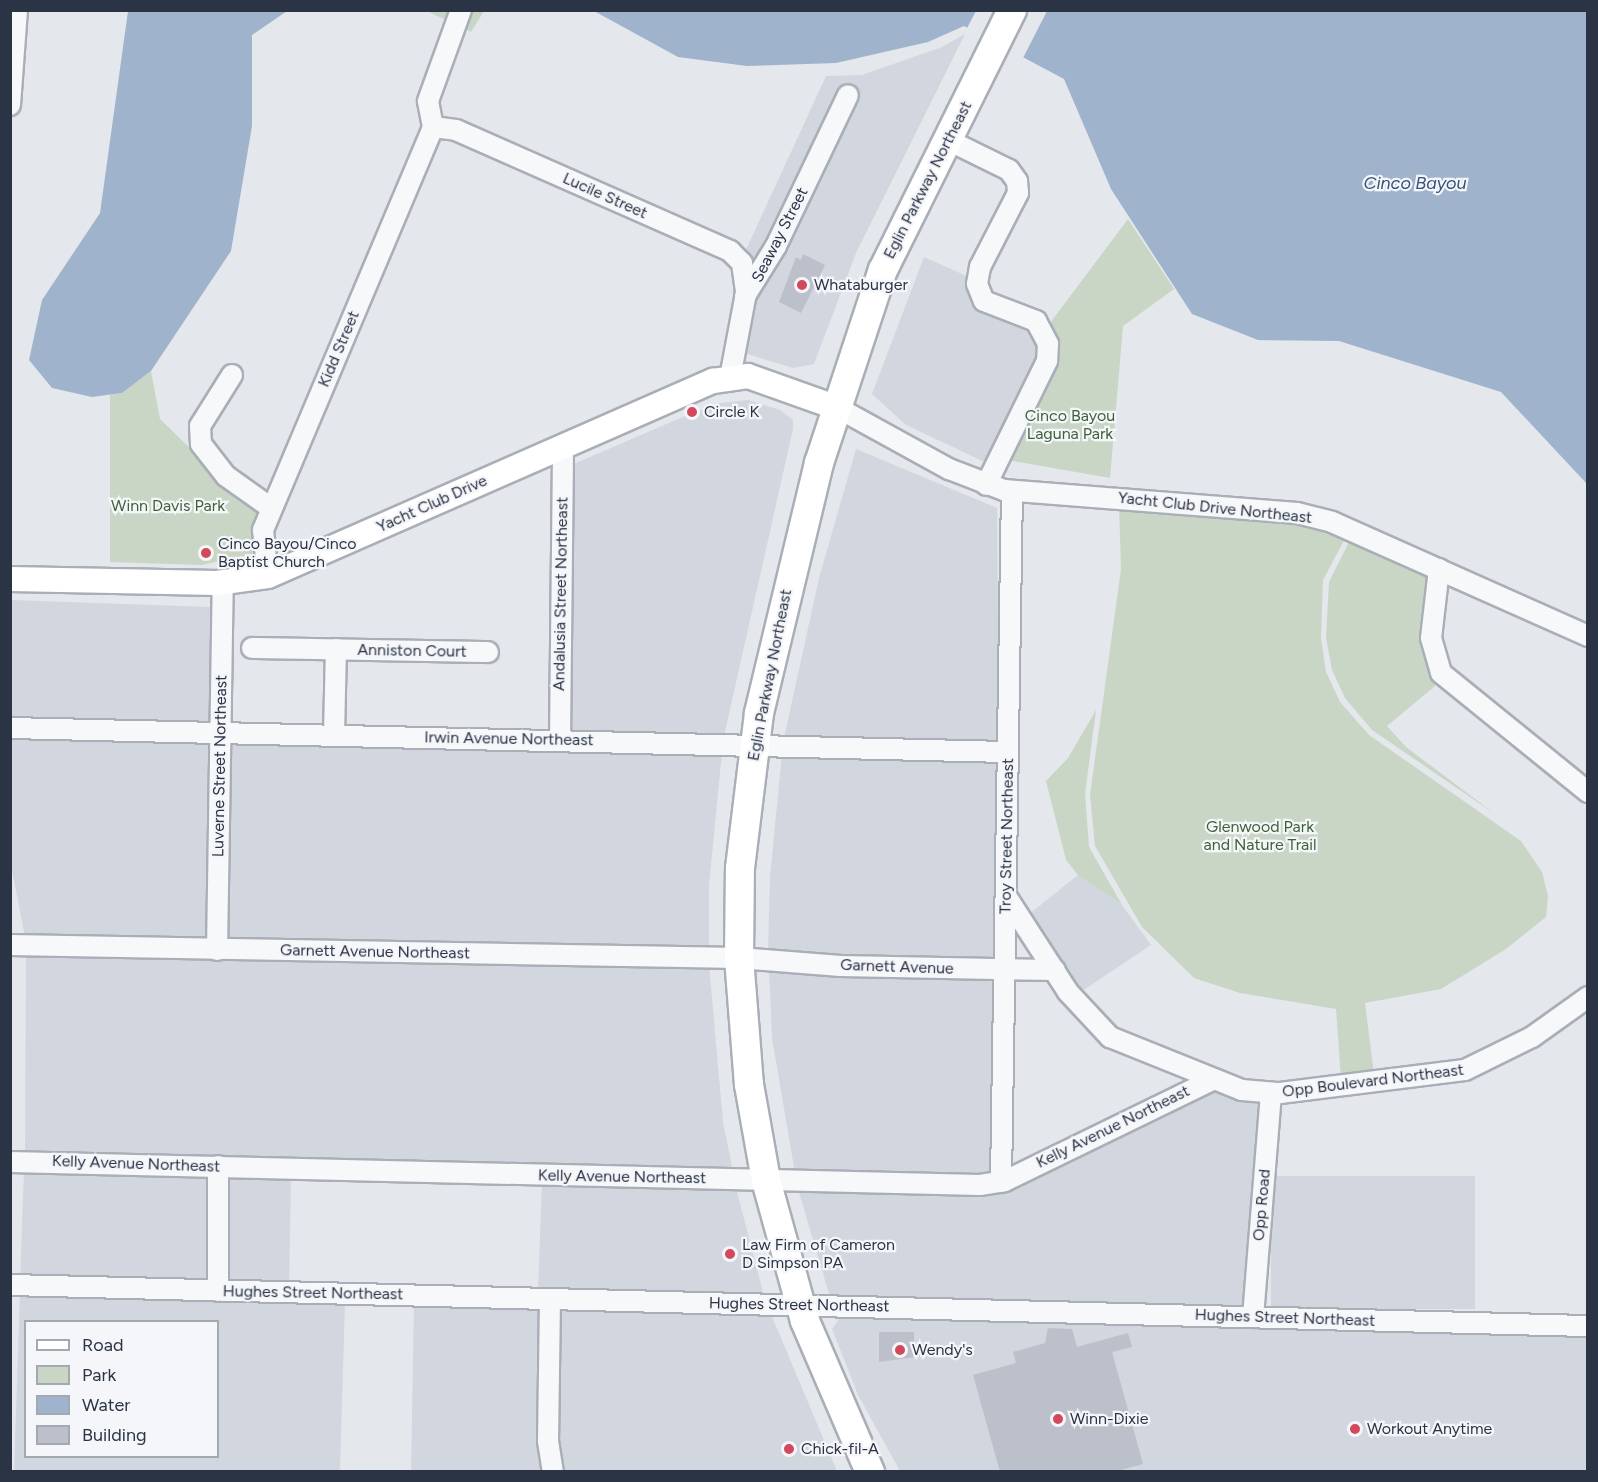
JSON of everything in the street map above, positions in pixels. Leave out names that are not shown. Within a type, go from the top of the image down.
[{"type":"highway","name":"Eglin Parkway Northeast","points":[[870,1472],[800,1305],[766,1180],[749,1085],[739,958],[740,868],[753,745],[793,565],[838,408],[883,270],[1012,10]]},
{"type":"main road","name":"Yacht Club Drive","points":[[10,579],[223,582],[268,576],[713,381],[748,376],[838,408]]},
{"type":"street","points":[[10,105],[16,83],[17,10]]},
{"type":"street","points":[[433,127],[428,101],[461,10]]},
{"type":"street","name":"Seaway Street","points":[[730,378],[745,296],[776,246],[848,95]]},
{"type":"street","name":"Lucile Street","points":[[433,127],[456,130],[730,251],[742,263],[745,296]]},
{"type":"street","name":"Kidd Street","points":[[268,576],[263,530],[264,504],[433,127]]},
{"type":"street","points":[[948,140],[1009,170],[1017,181],[1018,193],[980,267],[977,284],[984,301],[1036,321],[1048,344],[1047,361],[986,485]]},
{"type":"street","points":[[232,375],[204,417],[199,434],[226,476],[264,504]]},
{"type":"street","name":"Yacht Club Drive Northeast","points":[[838,408],[986,485],[1012,491],[1296,513],[1344,526],[1587,636]]},
{"type":"street","name":"Andalusia Street Northeast","points":[[560,740],[563,447]]},
{"type":"street","name":"Troy Street Northeast","points":[[1001,1182],[1012,491]]},
{"type":"street","points":[[1439,569],[1431,638],[1441,673],[1587,792]]},
{"type":"street","name":"Luverne Street Northeast","points":[[217,950],[223,582]]},
{"type":"street","name":"Anniston Court","points":[[252,648],[489,652]]},
{"type":"street","name":"Anniston Court","points":[[334,735],[336,649]]},
{"type":"street","name":"Irwin Avenue Northeast","points":[[10,728],[1008,752]]},
{"type":"street","name":"Opp Boulevard Northeast","points":[[1006,896],[1055,970],[1110,1037],[1209,1081],[1271,1093],[1471,1068],[1532,1037],[1587,997]]},
{"type":"street","name":"Garnett Avenue Northeast","points":[[10,945],[739,958]]},
{"type":"street","name":"Garnett Avenue","points":[[739,958],[1005,970],[1055,970]]},
{"type":"street","name":"Kelly Avenue Northeast","points":[[10,1161],[766,1180],[1001,1182],[1209,1081]]},
{"type":"street","name":"Opp Road","points":[[1253,1317],[1271,1093]]},
{"type":"street","points":[[218,1291],[219,1167]]},
{"type":"street","name":"Hughes Street Northeast","points":[[10,1285],[1587,1326]]},
{"type":"street","points":[[550,1299],[548,1441],[553,1472]]},
{"type":"shaded area","points":[[965,34],[856,253],[814,364],[793,368],[741,352],[750,303],[782,250],[857,92],[845,85],[752,274],[744,254],[826,76],[862,75],[942,47]]},
{"type":"shaded area","points":[[924,257],[971,278],[981,308],[1032,328],[1041,346],[1040,358],[989,464],[906,425],[872,394]]},
{"type":"shaded area","points":[[748,400],[780,410],[793,420],[793,429],[724,736],[567,733],[569,466],[685,416],[721,403]]},
{"type":"shaded area","points":[[856,449],[997,508],[999,744],[784,738],[819,578]]},
{"type":"shaded area","points":[[11,600],[216,607],[212,727],[10,720]]},
{"type":"shaded area","points":[[10,736],[214,740],[210,942],[25,937],[11,865]]},
{"type":"shaded area","points":[[227,740],[722,752],[709,885],[709,950],[224,942]]},
{"type":"shaded area","points":[[782,754],[1000,760],[998,962],[768,952],[770,877]]},
{"type":"shaded area","points":[[1078,875],[1122,905],[1151,945],[1079,993],[1028,915]]},
{"type":"shaded area","points":[[26,953],[709,965],[723,1122],[733,1172],[25,1154]]},
{"type":"shaded area","points":[[769,968],[998,977],[995,1175],[795,1173],[772,1038]]},
{"type":"shaded area","points":[[1210,1089],[1264,1100],[1247,1309],[830,1297],[798,1189],[1008,1190]]},
{"type":"shaded area","points":[[24,1169],[212,1176],[208,1284],[20,1278]]},
{"type":"shaded area","points":[[225,1175],[291,1176],[289,1284],[223,1283]]},
{"type":"shaded area","points":[[1271,1176],[1475,1176],[1475,1309],[1271,1309]]},
{"type":"shaded area","points":[[542,1183],[736,1188],[764,1296],[538,1291]]},
{"type":"shaded area","points":[[20,1293],[345,1302],[340,1471],[14,1472]]},
{"type":"shaded area","points":[[414,1303],[543,1305],[540,1472],[411,1472]]},
{"type":"shaded area","points":[[556,1307],[770,1312],[837,1471],[561,1471]]},
{"type":"shaded area","points":[[840,1318],[1587,1337],[1587,1471],[900,1471],[858,1395],[832,1329]]},
{"type":"green space","points":[[427,11],[484,11],[471,32]]},
{"type":"green space","name":"Cinco Bayou Laguna Park","points":[[1128,219],[1174,289],[1123,326],[1110,478],[1007,460],[1047,327]]},
{"type":"green space","name":"Winn Davis Park","points":[[151,371],[160,419],[233,490],[264,514],[253,554],[201,565],[110,562],[110,395],[122,393]]},
{"type":"green space","name":"Glenwood Park and Nature Trail","points":[[1119,505],[1267,515],[1348,533],[1323,580],[1321,638],[1326,672],[1340,702],[1369,735],[1521,841],[1542,872],[1548,896],[1546,917],[1506,949],[1441,989],[1365,1003],[1374,1074],[1341,1078],[1336,1009],[1240,993],[1194,978],[1142,927],[1095,846],[1090,795],[1121,569]]},
{"type":"green space","points":[[1351,538],[1431,574],[1435,686],[1387,726],[1406,747],[1495,814],[1372,730],[1345,698],[1332,670],[1326,638],[1329,582]]},
{"type":"green space","points":[[1096,710],[1085,794],[1089,847],[1122,905],[1078,875],[1066,860],[1046,781],[1068,758]]},
{"type":"water","points":[[128,11],[287,11],[252,35],[252,126],[231,251],[151,371],[122,393],[92,397],[52,388],[29,360],[42,300],[100,213]]},
{"type":"water","name":"Cinco Bayou","points":[[594,11],[1587,11],[1587,484],[1501,392],[1339,341],[1258,340],[1192,314],[1111,189],[1064,79],[964,26],[928,42],[836,63],[747,66],[678,57]]},
{"type":"pier","points":[[976,11],[1047,11],[1022,60],[966,30]]},
{"type":"building","name":"Whataburger","points":[[803,254],[825,265],[801,313],[779,302],[796,257],[801,260]]},
{"type":"building","name":"Winn-Dixie","points":[[1048,1328],[1072,1329],[1077,1347],[1128,1333],[1132,1347],[1112,1352],[1143,1464],[1114,1472],[1000,1472],[973,1375],[1016,1363],[1013,1352],[1045,1343]]},
{"type":"building","name":"Wendy's","points":[[879,1332],[914,1332],[914,1345],[922,1345],[922,1356],[879,1362]]},
{"type":"place","name":"Whataburger","points":[[802,285]]},
{"type":"place","name":"Circle K","points":[[692,412]]},
{"type":"place","name":"Cinco Bayou/Cinco Baptist Church","points":[[206,553]]},
{"type":"place","name":"Law Firm of Cameron D Simpson PA","points":[[730,1254]]},
{"type":"place","name":"Wendy's","points":[[900,1350]]},
{"type":"place","name":"Winn-Dixie","points":[[1058,1419]]},
{"type":"place","name":"Workout Anytime","points":[[1355,1429]]},
{"type":"place","name":"Chick-fil-A","points":[[789,1449]]}]
